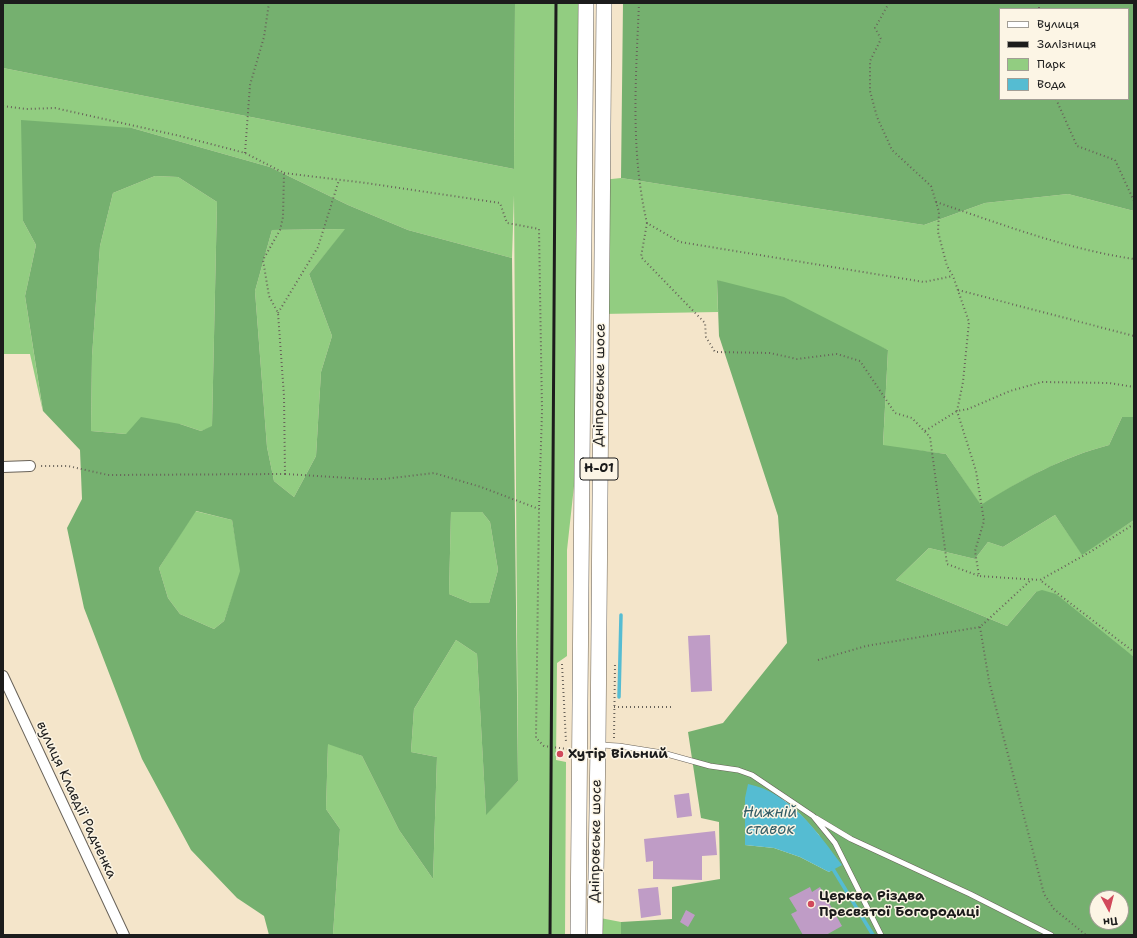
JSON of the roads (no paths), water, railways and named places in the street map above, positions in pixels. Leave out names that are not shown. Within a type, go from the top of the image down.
[{"type":"main road","name":"Дніпровське шосе","points":[[578,935],[573,751],[586,3]]},
{"type":"main road","name":"Дніпровське шосе","points":[[595,935],[604,3]]},
{"type":"street","points":[[3,467],[30,466]]},
{"type":"street","name":"вулиця Клавдії Радченка","points":[[3,676],[124,935]]},
{"type":"lane","points":[[598,745],[663,753],[752,775],[813,816],[851,839],[970,894],[1051,935]]},
{"type":"lane","points":[[813,816],[835,843],[881,935]]},
{"type":"water","name":"Нижній ставок","points":[[748,784],[763,788],[790,805],[813,827],[842,865],[829,872],[800,857],[774,848],[745,845],[745,798]]},
{"type":"waterway","points":[[619,697],[621,615]]},
{"type":"waterway","points":[[833,869],[873,935]]},
{"type":"railway","points":[[550,935],[556,3]]},
{"type":"place","name":"Хутір Вільний","points":[[560,754]]},
{"type":"place","name":"Церква Різдва Пресвятої Богородиці","points":[[811,904]]}]
